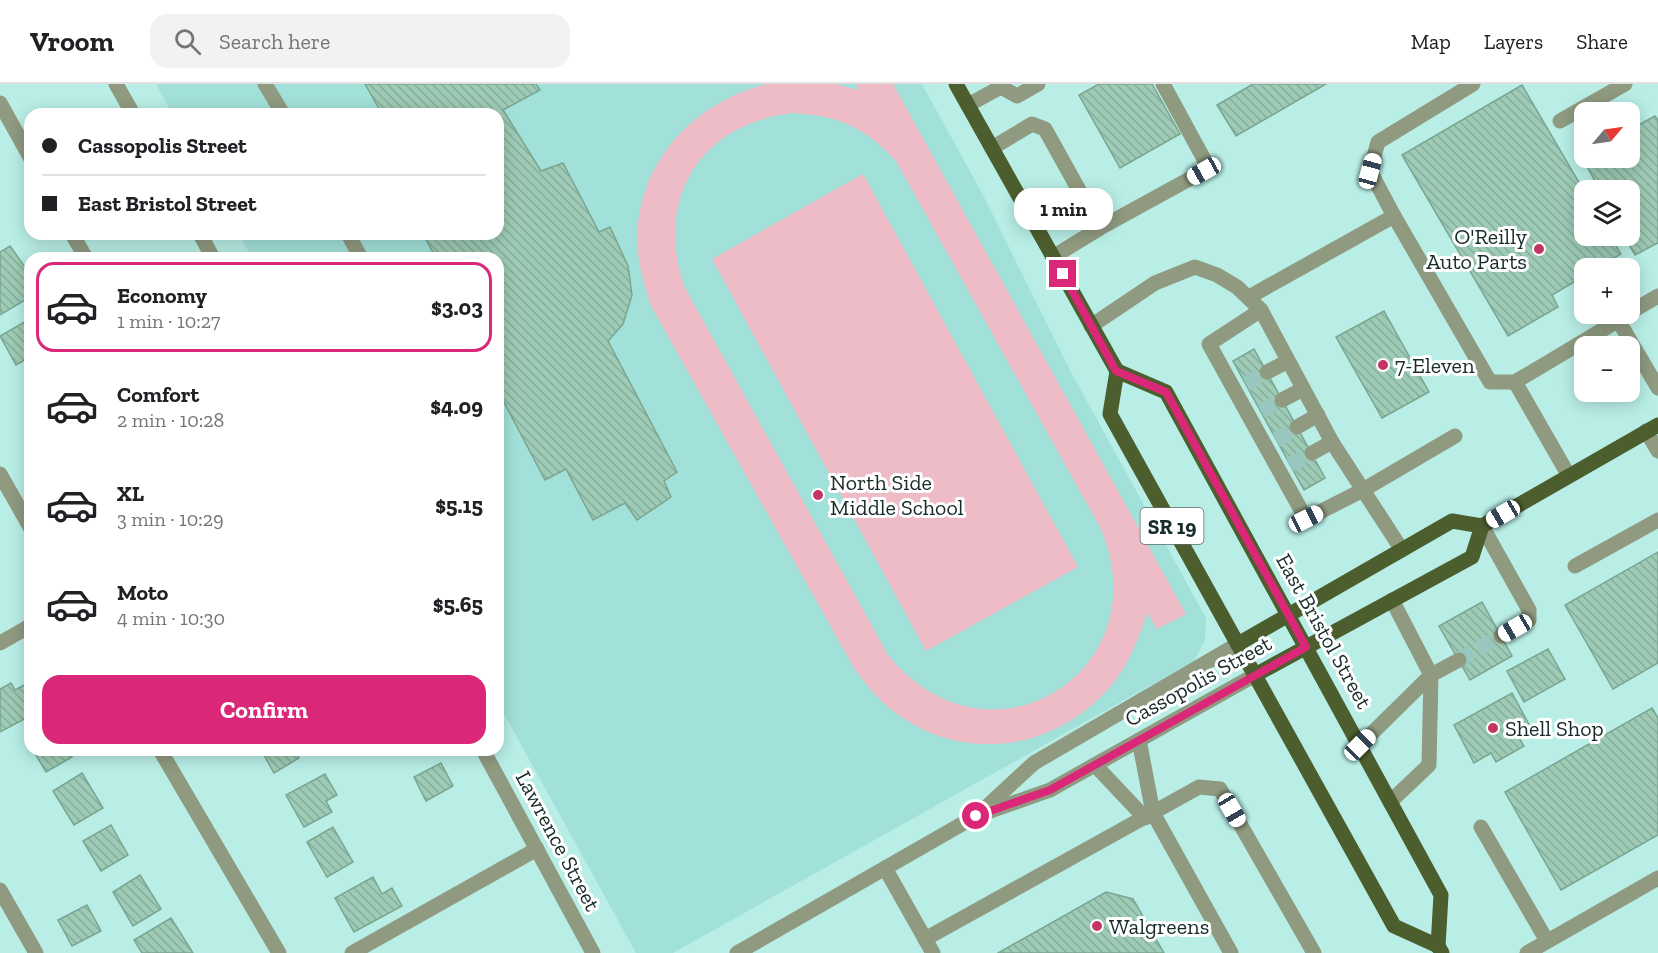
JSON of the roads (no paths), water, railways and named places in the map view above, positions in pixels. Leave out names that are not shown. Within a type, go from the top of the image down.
[{"type":"main road","points":[[956,84],[1116,371]]},
{"type":"main road","name":"East Bristol Street","points":[[1116,371],[1166,392],[1289,615],[1441,895],[1435,951],[1394,926],[1110,414],[1116,371]]},
{"type":"main road","points":[[1482,526],[1652,428]]},
{"type":"main road","name":"Cassopolis Street","points":[[1238,644],[1452,521],[1482,526],[1472,557],[1255,675]]},
{"type":"street","points":[[265,84],[279,108]]},
{"type":"street","points":[[968,105],[1002,85],[1017,96],[1038,84]]},
{"type":"street","points":[[1053,257],[1100,228],[1204,171],[1206,161],[1163,84]]},
{"type":"street","points":[[1473,84],[1378,142],[1370,171],[1394,216],[1490,382],[1515,382],[1612,324]]},
{"type":"street","points":[[1560,121],[1625,84]]},
{"type":"street","points":[[118,85],[129,108]]},
{"type":"street","points":[[0,103],[24,146]]},
{"type":"street","points":[[992,148],[1032,124],[1045,129],[1100,228]]},
{"type":"street","points":[[1249,297],[1394,216]]},
{"type":"street","points":[[1091,326],[1155,283],[1195,267],[1237,286],[1261,310],[1332,442],[1402,550]]},
{"type":"street","points":[[1640,307],[1658,296]]},
{"type":"street","points":[[1261,310],[1209,345],[1241,387],[1285,468],[1306,519],[1362,490],[1455,436]]},
{"type":"street","points":[[1629,324],[1658,388]]},
{"type":"street","points":[[1267,372],[1288,361]]},
{"type":"street","points":[[1515,382],[1569,476]]},
{"type":"street","points":[[1282,400],[1303,389]]},
{"type":"street","points":[[1297,427],[1318,415]]},
{"type":"street","points":[[1652,428],[1658,451]]},
{"type":"street","points":[[1311,453],[1332,442]]},
{"type":"street","points":[[0,474],[24,516]]},
{"type":"street","points":[[1575,566],[1658,520]]},
{"type":"street","points":[[1482,526],[1529,610],[1529,620],[1501,636]]},
{"type":"street","points":[[1390,802],[1429,765],[1431,675],[1392,600]]},
{"type":"street","points":[[0,643],[24,629]]},
{"type":"street","name":"Cassopolis Street","points":[[976,816],[1034,763],[1238,644]]},
{"type":"street","points":[[1360,745],[1431,675],[1459,660]]},
{"type":"street","name":"Cassopolis Street","points":[[737,953],[760,947],[885,868],[976,816],[1050,790],[1255,675]]},
{"type":"street","points":[[1139,740],[1149,815]]},
{"type":"street","points":[[164,756],[279,953]]},
{"type":"street","name":"Lawrence Street","points":[[486,756],[593,953]]},
{"type":"street","points":[[1095,765],[1149,815],[1232,953]]},
{"type":"street","points":[[925,939],[1199,786],[1220,789],[1314,953]]},
{"type":"street","points":[[1481,827],[1547,941]]},
{"type":"street","points":[[352,953],[537,849]]},
{"type":"street","points":[[885,868],[933,953]]},
{"type":"street","points":[[1527,953],[1658,878]]},
{"type":"street","points":[[0,890],[36,953]]},
{"type":"tunnel","points":[[1246,384],[1267,372]]},
{"type":"tunnel","points":[[1261,411],[1282,400]]},
{"type":"tunnel","points":[[1276,440],[1297,427]]},
{"type":"tunnel","points":[[1290,465],[1312,453]]},
{"type":"tunnel","points":[[1459,660],[1501,636]]},
{"type":"place","name":"O'Reilly Auto Parts","points":[[1539,249]]},
{"type":"place","name":"7-Eleven","points":[[1383,365]]},
{"type":"place","name":"North Side Middle School","points":[[818,495]]},
{"type":"place","name":"Shell Shop","points":[[1493,728]]},
{"type":"place","name":"Walgreens","points":[[1097,926]]}]
